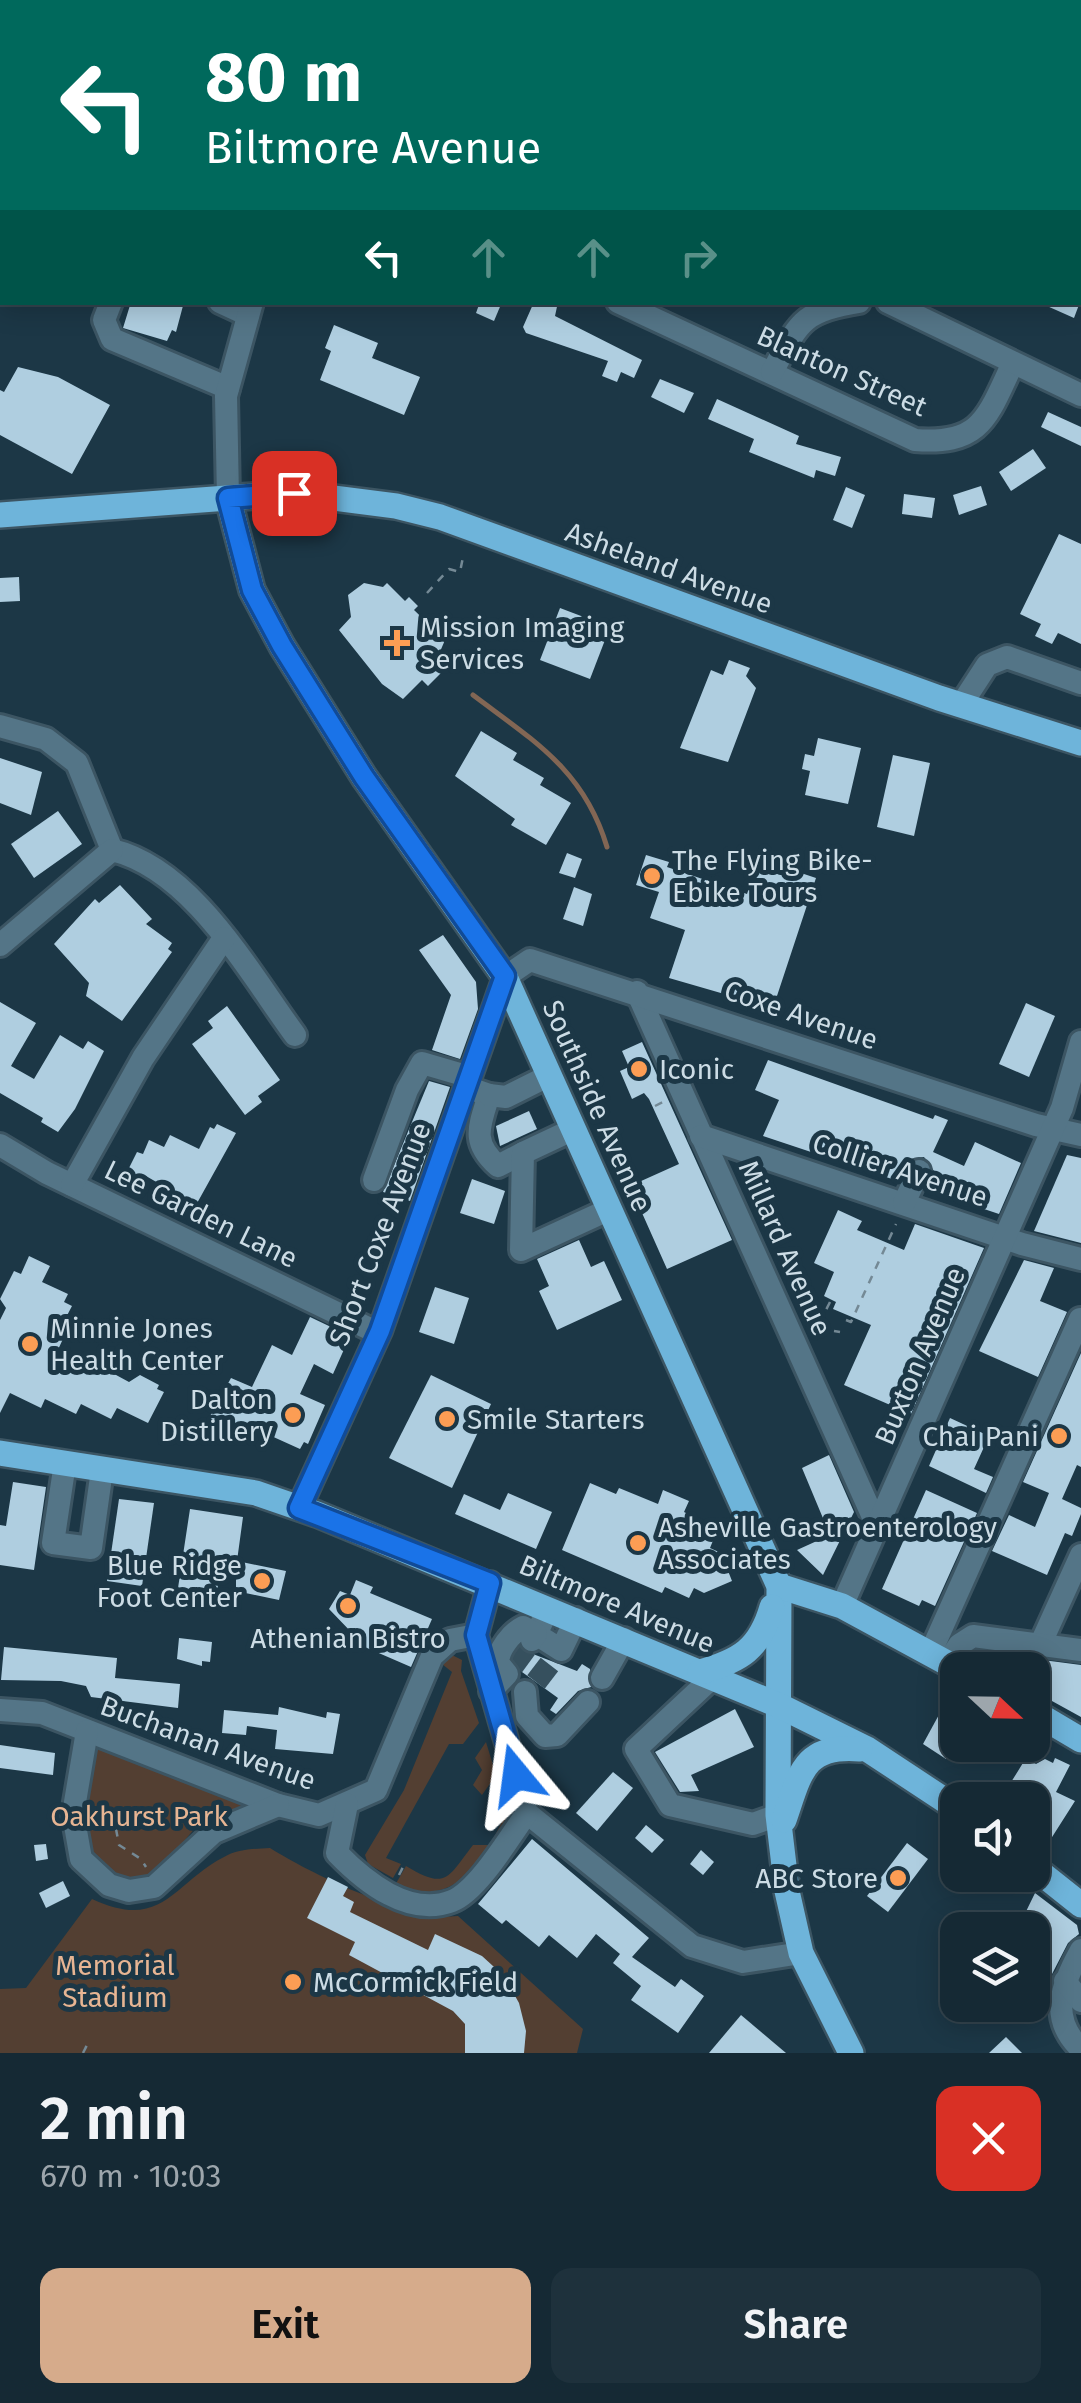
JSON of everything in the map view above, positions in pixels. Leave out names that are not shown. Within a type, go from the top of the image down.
[{"type":"main road","name":"Asheland Avenue","points":[[228,498],[321,495],[440,517],[961,705],[1081,743]]},
{"type":"main road","points":[[6,515],[228,498]]},
{"type":"main road","name":"Southside Avenue","points":[[228,498],[252,590],[282,646],[364,777],[505,976],[779,1586],[778,1825],[802,1953],[851,2053]]},
{"type":"main road","name":"Biltmore Avenue","points":[[0,1453],[256,1494],[299,1508],[778,1704],[867,1750],[940,1798]]},
{"type":"main road","points":[[707,1675],[737,1662],[751,1650],[768,1622],[779,1586],[842,1606],[940,1659]]},
{"type":"main road","points":[[1050,1722],[1081,1740]]},
{"type":"main road","points":[[778,1825],[807,1762],[833,1747],[867,1750]]},
{"type":"main road","points":[[1050,1880],[1081,1905]]},
{"type":"street","points":[[110,305],[104,320],[112,339],[228,388]]},
{"type":"street","name":"Blanton Street","points":[[625,305],[915,440],[938,442],[964,437],[988,416],[1012,365]]},
{"type":"street","points":[[772,372],[793,333],[820,308],[840,305]]},
{"type":"street","points":[[894,305],[1081,395]]},
{"type":"street","points":[[228,498],[228,388],[250,309]]},
{"type":"street","points":[[961,705],[986,665],[1008,657],[1081,682]]},
{"type":"street","points":[[0,726],[46,739],[76,763],[112,850]]},
{"type":"street","points":[[112,850],[141,857],[168,876],[224,938],[294,1035]]},
{"type":"street","points":[[0,945],[112,850]]},
{"type":"street","points":[[72,1185],[143,1058],[224,938]]},
{"type":"street","name":"Coxe Avenue","points":[[505,976],[530,960],[1081,1135]]},
{"type":"street","name":"Short Coxe Avenue","points":[[299,1508],[378,1333],[505,976]]},
{"type":"street","name":"Millard Avenue","points":[[637,992],[878,1528]]},
{"type":"street","name":"Buxton Avenue","points":[[842,1606],[1073,1080],[1081,1042]]},
{"type":"street","points":[[374,1180],[407,1090],[422,1063],[468,1082],[489,1096],[506,1098],[550,1075]]},
{"type":"street","points":[[489,1096],[476,1134],[481,1151],[498,1166],[574,1129]]},
{"type":"street","name":"Collier Avenue","points":[[701,1136],[900,1214],[1005,1236],[1081,1259]]},
{"type":"street","name":"Lee Garden Lane","points":[[0,1145],[72,1185],[378,1333]]},
{"type":"street","points":[[523,1153],[521,1250],[610,1210]]},
{"type":"street","points":[[900,1214],[919,1170]]},
{"type":"street","points":[[950,1652],[1080,1319]]},
{"type":"street","points":[[65,1463],[54,1543],[91,1548],[102,1470]]},
{"type":"street","points":[[1041,1644],[1081,1555]]},
{"type":"street","points":[[490,1583],[476,1635],[504,1677],[530,1687],[527,1716],[545,1736],[557,1734],[588,1702]]},
{"type":"street","points":[[534,1637],[548,1608]]},
{"type":"street","points":[[576,1620],[558,1653],[522,1627],[514,1631],[498,1656],[527,1813],[692,1946],[744,1962],[802,1953]]},
{"type":"street","name":"Buchanan Avenue","points":[[0,1710],[42,1713],[278,1804],[319,1815],[376,1790],[440,1646],[476,1635]]},
{"type":"street","points":[[954,1652],[973,1636],[1081,1650]]},
{"type":"street","points":[[602,1678],[624,1640]]},
{"type":"street","points":[[707,1675],[636,1749],[670,1805],[753,1824],[778,1825]]},
{"type":"street","points":[[87,1731],[73,1814],[82,1858],[108,1885],[129,1891],[154,1887],[214,1832],[278,1804]]},
{"type":"street","points":[[346,1804],[337,1853],[368,1884],[422,1906],[454,1901],[482,1874],[527,1813]]},
{"type":"street","points":[[1077,2046],[1058,2012],[1065,1981],[1081,1950]]},
{"type":"street","points":[[1065,1981],[1081,2001]]},
{"type":"path","points":[[427,593],[449,570],[460,572],[464,557]]},
{"type":"path","points":[[655,1106],[663,1102]]},
{"type":"path","points":[[846,1320],[851,1322],[900,1214]]},
{"type":"path","points":[[830,1302],[826,1310],[832,1313]]},
{"type":"path","points":[[834,1332],[840,1332]]},
{"type":"path","points":[[113,1814],[119,1845],[142,1859],[154,1887]]},
{"type":"path","points":[[83,2053],[88,2043]]},
{"type":"green space","points":[[450,1654],[462,1660],[461,1671],[479,1723],[463,1744],[449,1744],[386,1858],[401,1864],[393,1878],[368,1864],[365,1855],[404,1790],[452,1672],[442,1664]]},
{"type":"green space","points":[[486,1742],[496,1775],[482,1795],[473,1785],[482,1770],[475,1758]]},
{"type":"green space","name":"Oakhurst Park","points":[[100,1746],[249,1805],[200,1825],[155,1875],[136,1879],[117,1875],[97,1859],[86,1830],[89,1779],[95,1748]]},
{"type":"green space","points":[[503,1794],[509,1822],[475,1868],[449,1887],[433,1892],[394,1887],[406,1866],[439,1879],[452,1872],[473,1845],[490,1845],[503,1820],[489,1816]]},
{"type":"green space","name":"McCormick Field","points":[[270,1848],[335,1883],[388,1904],[438,1916],[458,1916],[583,2029],[577,2053],[0,2053],[0,1989],[26,1988],[92,1899],[116,1908],[152,1907],[224,1857]]},
{"type":"building","points":[[130,305],[183,305],[176,332],[172,330],[167,341],[123,328]]},
{"type":"building","points":[[479,305],[501,305],[494,321],[476,313]]},
{"type":"building","points":[[533,305],[557,305],[555,316],[642,360],[634,378],[621,372],[617,382],[602,376],[608,361],[526,333],[523,327]]},
{"type":"building","points":[[1045,305],[1079,305],[1074,318]]},
{"type":"building","points":[[334,325],[378,343],[372,358],[420,377],[404,415],[320,380],[331,351],[325,348]]},
{"type":"building","points":[[18,367],[58,377],[110,405],[72,474],[0,435],[0,390],[4,392]]},
{"type":"building","points":[[660,379],[694,393],[684,413],[651,397]]},
{"type":"building","points":[[717,399],[799,436],[796,444],[841,457],[835,476],[816,470],[814,478],[749,452],[754,439],[708,419]]},
{"type":"building","points":[[1048,412],[1081,427],[1081,446],[1041,427]]},
{"type":"building","points":[[1033,449],[1046,468],[1011,491],[999,472]]},
{"type":"building","points":[[981,486],[987,505],[959,515],[953,495]]},
{"type":"building","points":[[846,487],[865,495],[852,528],[833,520]]},
{"type":"building","points":[[904,494],[935,498],[932,518],[902,514]]},
{"type":"building","points":[[1059,534],[1081,544],[1081,644],[1058,633],[1052,644],[1035,636],[1041,624],[1020,614]]},
{"type":"building","points":[[19,577],[20,601],[0,602],[0,578]]},
{"type":"building","name":"Mission Imaging Services","points":[[364,583],[383,587],[387,583],[405,601],[409,597],[418,606],[414,610],[445,640],[439,654],[450,664],[428,686],[422,680],[403,699],[382,684],[339,630],[351,617],[348,595]]},
{"type":"building","points":[[560,608],[610,627],[590,679],[540,660]]},
{"type":"building","points":[[729,660],[750,668],[746,676],[756,688],[728,762],[680,748],[711,670],[723,675]]},
{"type":"building","points":[[481,731],[517,753],[513,760],[544,778],[540,785],[571,803],[546,845],[511,825],[515,819],[455,776]]},
{"type":"building","points":[[818,738],[861,748],[848,804],[805,795],[810,771],[802,769],[805,754],[814,756]]},
{"type":"building","points":[[893,755],[930,763],[914,836],[877,827]]},
{"type":"building","points":[[0,758],[42,772],[31,815],[0,803]]},
{"type":"building","points":[[58,811],[82,844],[34,878],[11,844]]},
{"type":"building","points":[[567,853],[582,859],[575,878],[559,873]]},
{"type":"building","points":[[646,855],[669,862],[667,867],[747,894],[759,859],[816,878],[773,1008],[669,978],[685,930],[650,918],[659,892],[636,885]]},
{"type":"building","points":[[120,885],[152,919],[146,924],[172,943],[168,949],[172,952],[122,1021],[86,996],[89,983],[54,944],[95,899],[99,903]]},
{"type":"building","points":[[574,887],[592,894],[583,926],[563,919]]},
{"type":"building","points":[[443,935],[476,982],[478,1009],[460,1059],[432,1050],[451,995],[419,950]]},
{"type":"building","points":[[0,1002],[36,1023],[11,1066],[34,1079],[60,1035],[83,1049],[88,1041],[104,1051],[75,1109],[58,1132],[41,1122],[43,1118],[0,1093]]},
{"type":"building","points":[[1026,1003],[1055,1016],[1029,1077],[999,1064]]},
{"type":"building","points":[[227,1006],[280,1080],[258,1096],[262,1102],[245,1115],[192,1044],[213,1028],[208,1021]]},
{"type":"building","points":[[642,1042],[732,1240],[667,1269],[630,1186],[679,1164],[649,1099],[644,1093],[632,1099],[620,1071],[629,1067],[622,1051]]},
{"type":"building","points":[[768,1060],[933,1119],[935,1115],[948,1120],[933,1152],[964,1166],[975,1142],[1021,1163],[999,1214],[927,1190],[934,1171],[924,1157],[910,1159],[898,1181],[763,1136],[779,1100],[755,1090]]},
{"type":"building","points":[[429,1081],[450,1087],[410,1201],[383,1192]]},
{"type":"building","points":[[529,1111],[537,1129],[500,1146],[496,1126]]},
{"type":"building","points":[[217,1124],[236,1133],[196,1205],[146,1176],[144,1180],[127,1172],[137,1152],[143,1154],[149,1140],[164,1147],[170,1135],[199,1149],[210,1127],[214,1129]]},
{"type":"building","points":[[1067,1155],[1081,1158],[1081,1243],[1034,1231]]},
{"type":"building","points":[[472,1179],[505,1191],[494,1224],[460,1213]]},
{"type":"building","points":[[838,1210],[862,1221],[857,1230],[904,1250],[915,1224],[984,1248],[911,1414],[844,1385],[871,1325],[833,1309],[836,1302],[824,1296],[834,1272],[814,1263]]},
{"type":"building","points":[[579,1240],[591,1267],[604,1261],[622,1300],[557,1330],[539,1291],[549,1286],[537,1259]]},
{"type":"building","name":"Minnie Jones Health Center","points":[[29,1256],[50,1266],[42,1282],[68,1294],[64,1302],[72,1306],[62,1325],[68,1328],[56,1354],[95,1373],[105,1369],[129,1382],[140,1375],[159,1385],[157,1389],[164,1392],[148,1423],[117,1408],[111,1419],[81,1404],[76,1414],[45,1399],[41,1408],[10,1393],[0,1413],[0,1320],[6,1308],[0,1299],[14,1271],[21,1274]]},
{"type":"building","points":[[1024,1260],[1054,1268],[1040,1301],[1067,1312],[1038,1377],[979,1351]]},
{"type":"building","points":[[435,1287],[469,1298],[454,1344],[419,1332]]},
{"type":"building","points":[[310,1317],[350,1336],[333,1374],[314,1364],[300,1394],[325,1405],[308,1444],[304,1442],[300,1449],[258,1430],[254,1438],[209,1418],[231,1378],[252,1387],[272,1345],[292,1355]]},
{"type":"building","points":[[1081,1353],[1081,1467],[1077,1465],[1062,1499],[1081,1508],[1081,1514],[1072,1536],[1065,1533],[1047,1575],[992,1551],[1009,1515],[1035,1527],[1049,1493],[1023,1482]]},
{"type":"building","name":"Smile Starters","points":[[431,1375],[491,1404],[452,1488],[389,1458]]},
{"type":"building","points":[[950,1418],[989,1436],[974,1469],[993,1477],[986,1493],[929,1466]]},
{"type":"building","points":[[829,1455],[854,1512],[823,1575],[797,1550],[830,1535],[802,1468]]},
{"type":"building","points":[[13,1482],[46,1487],[34,1570],[0,1565],[0,1525],[6,1526]]},
{"type":"building","name":"Asheville Gastroenterology Associates","points":[[590,1483],[616,1494],[619,1488],[658,1504],[663,1490],[689,1501],[684,1512],[692,1516],[688,1527],[714,1538],[710,1548],[721,1553],[732,1581],[704,1593],[694,1588],[689,1598],[665,1587],[662,1593],[562,1550]]},
{"type":"building","points":[[926,1490],[977,1513],[935,1606],[922,1600],[919,1606],[882,1589]]},
{"type":"building","points":[[508,1493],[552,1512],[536,1549],[455,1514],[464,1494],[500,1510]]},
{"type":"building","points":[[119,1499],[154,1503],[142,1586],[107,1581]]},
{"type":"building","points":[[190,1509],[243,1517],[237,1561],[286,1571],[279,1600],[236,1591],[236,1563],[220,1565],[217,1594],[178,1588]]},
{"type":"building","points":[[356,1580],[373,1587],[370,1593],[432,1619],[411,1667],[351,1641],[354,1635],[329,1609],[340,1591],[350,1595]]},
{"type":"building","points":[[179,1638],[212,1642],[210,1662],[202,1661],[202,1666],[177,1659]]},
{"type":"building","points":[[4,1647],[117,1658],[115,1678],[180,1684],[178,1708],[91,1697],[86,1686],[61,1681],[1,1680]]},
{"type":"building","points":[[520,1649],[577,1671],[582,1664],[590,1669],[591,1687],[578,1691],[556,1714],[550,1710],[558,1698],[522,1672],[514,1659]]},
{"type":"building","points":[[1050,1661],[1081,1665],[1081,1717],[1050,1700]]},
{"type":"building","points":[[279,1707],[326,1718],[327,1712],[340,1714],[333,1754],[275,1749],[277,1730],[247,1726],[246,1735],[222,1733],[224,1710],[278,1715]]},
{"type":"building","points":[[735,1709],[754,1747],[691,1775],[699,1791],[680,1792],[655,1752]]},
{"type":"building","points":[[940,1713],[940,1755],[923,1744]]},
{"type":"building","points":[[0,1745],[55,1753],[53,1775],[0,1768]]},
{"type":"building","points":[[1055,1758],[1070,1765],[1056,1792],[1075,1801],[1050,1840],[1050,1782],[1011,1782],[1024,1762],[1053,1763]]},
{"type":"building","points":[[613,1772],[633,1788],[597,1831],[576,1813]]},
{"type":"building","points":[[646,1825],[664,1840],[652,1853],[635,1838]]},
{"type":"building","points":[[532,1839],[649,1938],[632,1957],[675,1987],[681,1979],[704,1996],[678,2033],[631,2000],[641,1986],[613,1963],[620,1954],[596,1934],[577,1958],[549,1935],[539,1947],[506,1920],[502,1924],[478,1904]]},
{"type":"building","name":"ABC Store","points":[[907,1843],[928,1859],[888,1912],[867,1896]]},
{"type":"building","points":[[46,1844],[48,1859],[36,1861],[34,1845]]},
{"type":"building","points":[[701,1850],[714,1862],[703,1875],[690,1864]]},
{"type":"building","points":[[328,1877],[348,1887],[343,1896],[354,1902],[350,1912],[428,1950],[435,1934],[482,1956],[504,1976],[519,2003],[526,2031],[524,2053],[465,2053],[465,2024],[453,2011],[349,1955],[355,1942],[307,1918]]},
{"type":"building","points":[[63,1881],[70,1896],[46,1908],[39,1893]]},
{"type":"building","points":[[1035,1893],[1077,1925],[1079,1934],[1068,1943],[1051,1976],[1050,1912],[1026,1912]]},
{"type":"building","points":[[741,2015],[786,2053],[709,2053]]},
{"type":"building","points":[[1006,2037],[1022,2053],[989,2053]]},
{"type":"waterway","points":[[473,695],[536,743],[571,777],[597,820],[607,847]]},
{"type":"tunnel","points":[[513,1666],[532,1640]]},
{"type":"tunnel","points":[[536,1682],[556,1656]]},
{"type":"place","name":"Mission Imaging Services","points":[[397,643]]},
{"type":"place","name":"The Flying Bike- Ebike Tours","points":[[652,876]]},
{"type":"place","name":"Iconic","points":[[639,1069]]},
{"type":"place","name":"Minnie Jones Health Center","points":[[30,1344]]},
{"type":"place","name":"Dalton Distillery","points":[[293,1415]]},
{"type":"place","name":"Smile Starters","points":[[447,1419]]},
{"type":"place","name":"Chai Pani","points":[[1059,1436]]},
{"type":"place","name":"Asheville Gastroenterology Associates","points":[[638,1543]]},
{"type":"place","name":"Blue Ridge Foot Center","points":[[262,1581]]},
{"type":"place","name":"Athenian Bistro","points":[[348,1606]]},
{"type":"place","name":"ABC Store","points":[[898,1878]]},
{"type":"place","name":"McCormick Field","points":[[293,1982]]},
{"type":"route","points":[[294,493],[228,498],[252,590],[282,646],[364,777],[505,976],[380,1331],[328,1436],[299,1508],[490,1583],[476,1635],[516,1775]]},
{"type":"park label","name":"Memorial Stadium","points":[[115,1981]]}]
